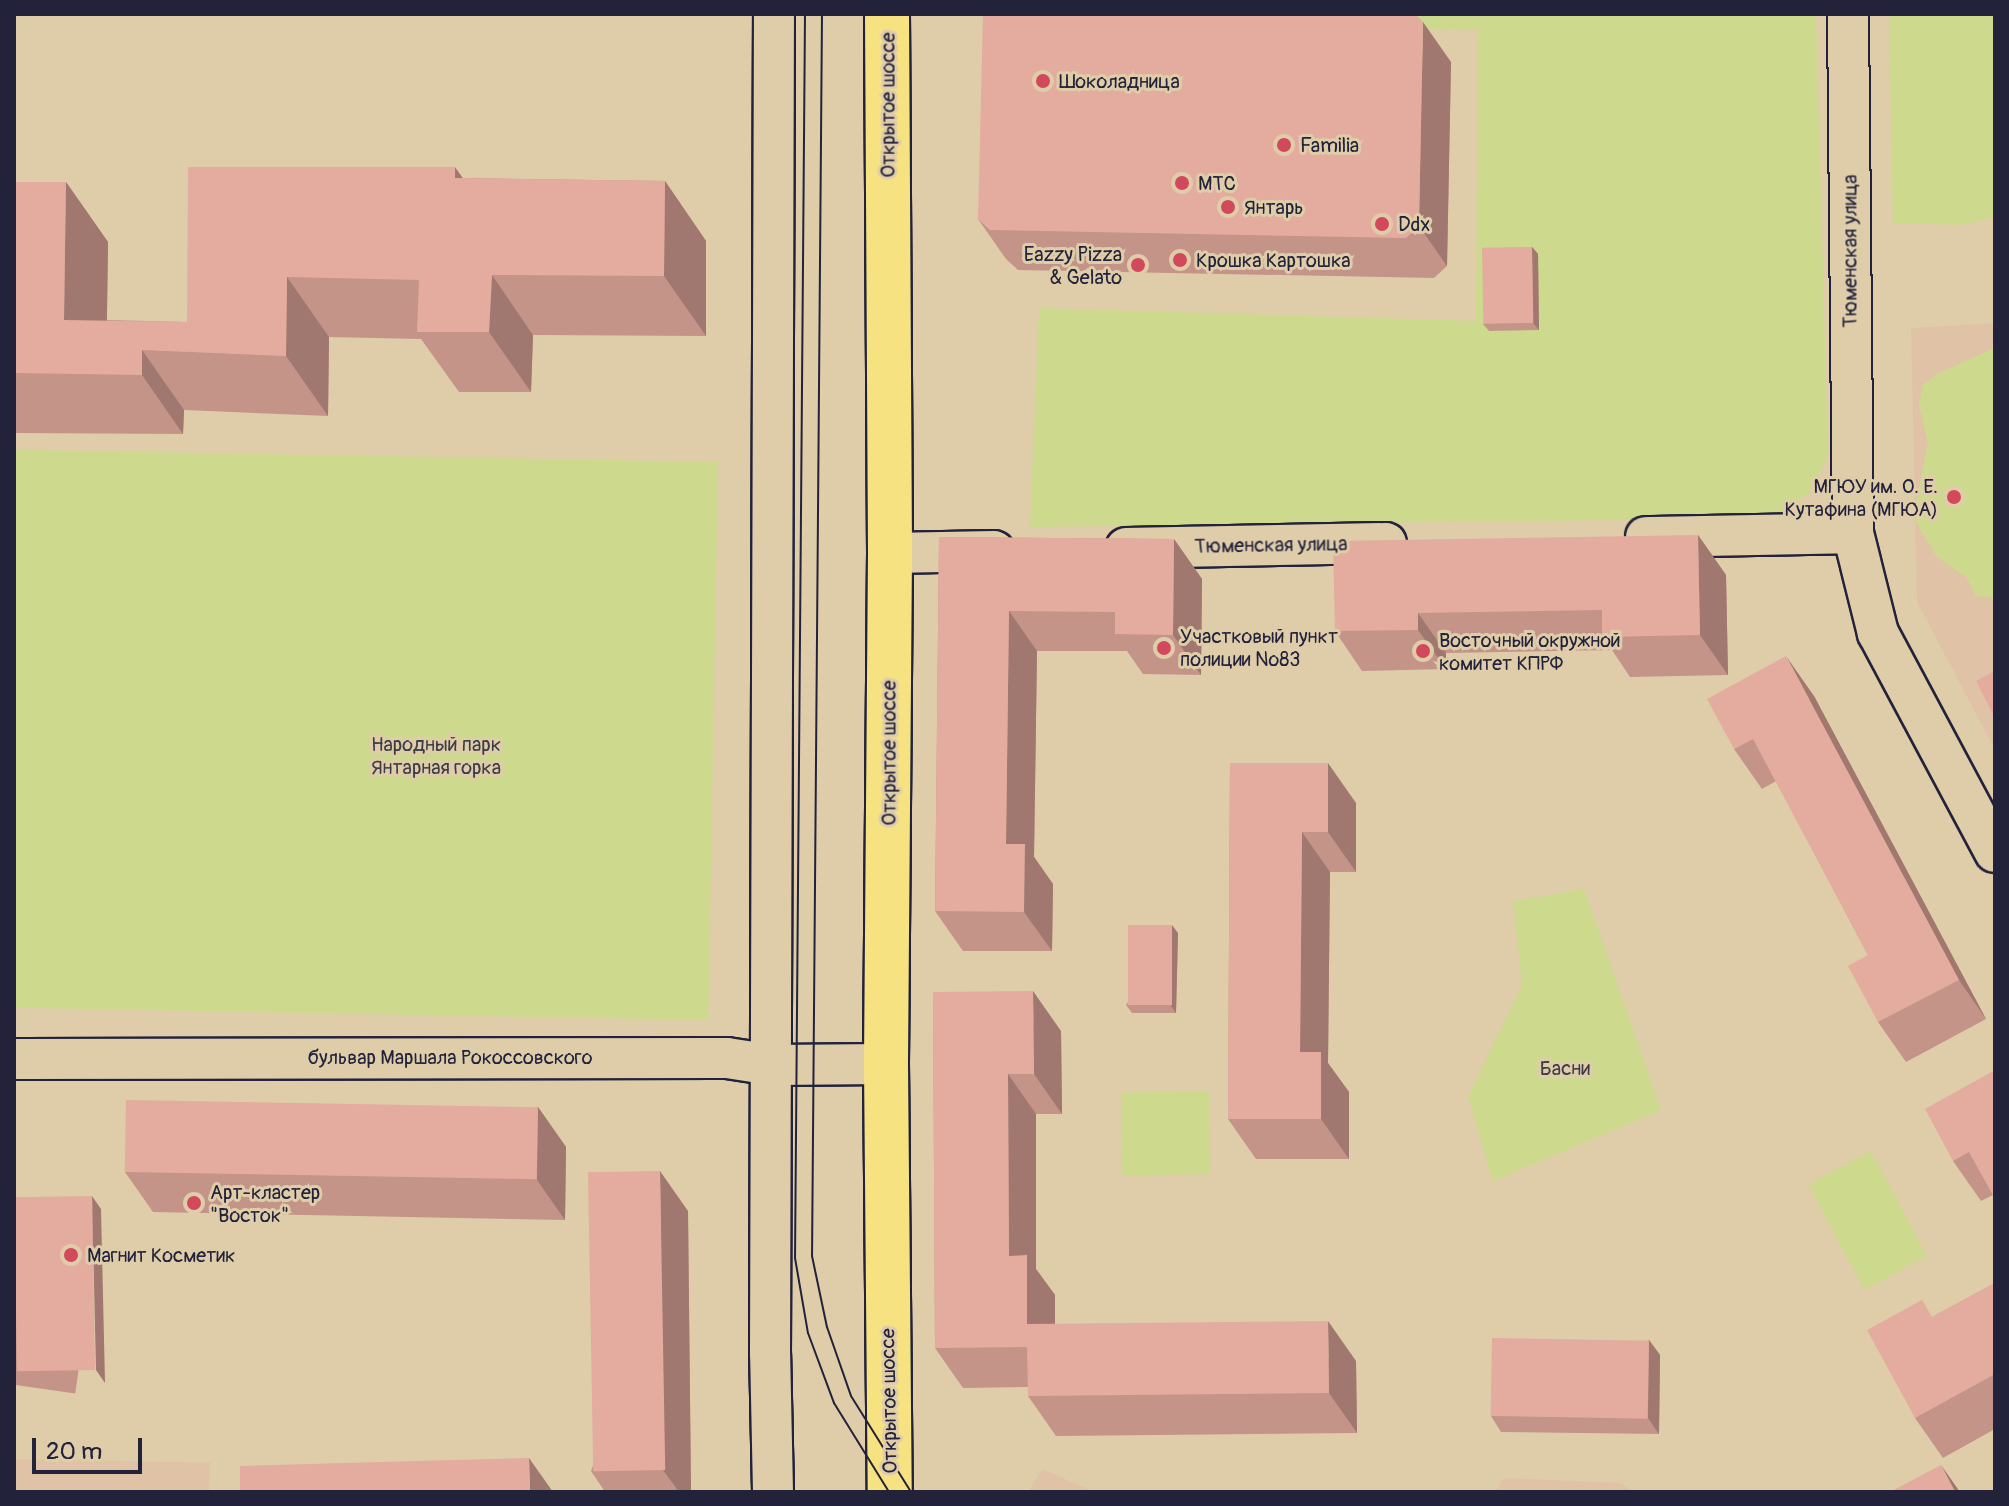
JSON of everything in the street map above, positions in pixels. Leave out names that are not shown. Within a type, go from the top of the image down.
[{"type":"main road","name":"Открытое шоссе","points":[[887,14],[890,553],[886,1064],[890,1492]]},
{"type":"street","points":[[773,1492],[774,14]]},
{"type":"street","name":"Тюменская улица","points":[[1848,14],[1853,533],[1878,633],[1995,852]]},
{"type":"street","points":[[1606,538],[1853,533]]},
{"type":"street","name":"Тюменская улица","points":[[1093,549],[1419,542]]},
{"type":"street","points":[[890,553],[1034,550]]},
{"type":"street","name":"бульвар Маршала Рокоссовского","points":[[14,1059],[727,1058],[772,1065],[886,1064]]},
{"type":"shaded area","name":"МГЮУ им. О. Е. Кутафина (МГЮА)","points":[[1995,323],[1995,750],[1917,602],[1911,328]]},
{"type":"shaded area","points":[[14,1459],[210,1462],[209,1492],[14,1492]]},
{"type":"shaded area","points":[[1042,1469],[1096,1492],[1028,1492]]},
{"type":"shaded area","points":[[1504,1478],[1620,1483],[1635,1492],[1495,1492]]},
{"type":"green space","points":[[1035,14],[1816,14],[1828,456],[1809,493],[1771,518],[1030,527],[1039,308],[1476,321],[1478,30],[1237,25]]},
{"type":"green space","points":[[1889,14],[1995,14],[1995,217],[1961,225],[1893,223]]},
{"type":"green space","points":[[1995,348],[1994,598],[1976,596],[1967,578],[1937,557],[1916,522],[1916,502],[1928,443],[1919,405],[1923,385],[1939,373]]},
{"type":"green space","name":"Народный парк Янтарная горка","points":[[14,450],[718,462],[708,1020],[14,1008]]},
{"type":"green space","name":"Басни","points":[[1584,889],[1661,1110],[1493,1181],[1468,1097],[1522,985],[1513,901]]},
{"type":"green space","points":[[1209,1091],[1210,1174],[1122,1176],[1121,1093]]},
{"type":"green space","points":[[1871,1151],[1927,1256],[1864,1289],[1808,1184]]},
{"type":"building","name":"Янтарь","points":[[983,14],[1415,14],[1423,22],[1419,226],[1406,238],[990,230],[978,219]]},
{"type":"building","points":[[188,167],[455,167],[455,178],[665,181],[664,276],[492,275],[489,332],[417,332],[419,280],[287,277],[286,356],[142,350],[142,375],[14,373],[14,182],[66,182],[64,320],[187,322]]},
{"type":"building","points":[[1532,247],[1533,323],[1483,324],[1482,248]]},
{"type":"building","points":[[1698,535],[1700,635],[1602,637],[1602,610],[1418,613],[1418,630],[1335,631],[1333,541]]},
{"type":"building","points":[[939,537],[1174,539],[1173,635],[1115,634],[1115,612],[1009,611],[1006,844],[1025,844],[1024,912],[935,911]]},
{"type":"building","points":[[1786,656],[1959,980],[1878,1022],[1848,966],[1868,955],[1753,739],[1734,749],[1707,699]]},
{"type":"building","points":[[1995,671],[1995,718],[1976,681]]},
{"type":"building","points":[[1230,763],[1328,763],[1328,832],[1302,832],[1300,1052],[1321,1052],[1321,1119],[1228,1119]]},
{"type":"building","points":[[1128,925],[1172,925],[1172,1005],[1128,1005]]},
{"type":"building","points":[[1033,991],[1034,1074],[1008,1074],[1009,1256],[1027,1255],[1027,1324],[1328,1321],[1329,1393],[1028,1396],[1027,1347],[935,1348],[933,992]]},
{"type":"building","points":[[1995,1070],[1995,1199],[1969,1152],[1953,1161],[1925,1109]]},
{"type":"building","points":[[126,1100],[538,1107],[537,1179],[125,1172]]},
{"type":"building","points":[[660,1171],[665,1470],[593,1471],[588,1172]]},
{"type":"building","points":[[92,1196],[95,1370],[17,1371],[14,1197]]},
{"type":"building","points":[[1995,1283],[1995,1374],[1915,1418],[1867,1330],[1922,1300],[1932,1317]]},
{"type":"building","points":[[1492,1338],[1649,1341],[1648,1419],[1491,1416]]},
{"type":"building","points":[[529,1458],[530,1492],[240,1492],[240,1466]]},
{"type":"building","points":[[1941,1465],[1955,1492],[1890,1492]]},
{"type":"tram line","points":[[805,14],[795,1258],[808,1333],[834,1403],[889,1492]]},
{"type":"tram line","points":[[822,14],[812,1256],[827,1327],[851,1396],[911,1492]]},
{"type":"place","name":"Шоколадница","points":[[1043,81]]},
{"type":"place","name":"Familia","points":[[1284,145]]},
{"type":"place","name":"МТС","points":[[1182,183]]},
{"type":"place","name":"Янтарь","points":[[1228,207]]},
{"type":"place","name":"Ddx","points":[[1382,224]]},
{"type":"place","name":"Крошка Картошка","points":[[1180,260]]},
{"type":"place","name":"Eazzy Pizza & Gelato","points":[[1138,265]]},
{"type":"place","name":"МГЮУ им. О. Е. Кутафина (МГЮА)","points":[[1954,497]]},
{"type":"place","name":"Участковый пункт полиции №83","points":[[1164,648]]},
{"type":"place","name":"Восточный окружной комитет КПРФ","points":[[1423,651]]},
{"type":"place","name":"Арт-кластер \"Восток\"","points":[[194,1203]]},
{"type":"place","name":"Магнит Косметик","points":[[71,1255]]}]
